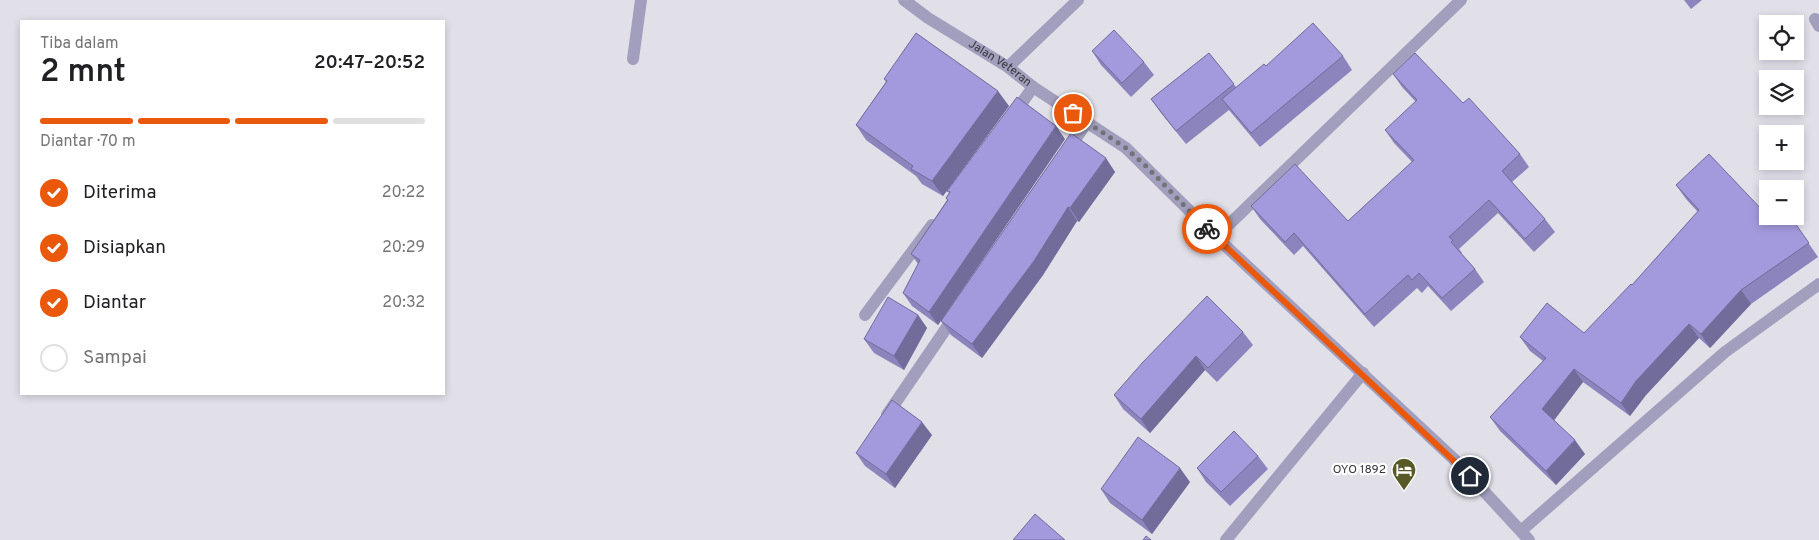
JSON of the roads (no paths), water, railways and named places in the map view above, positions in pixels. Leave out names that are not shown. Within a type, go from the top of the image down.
[{"type":"street","points":[[633,58],[641,0]]},
{"type":"street","name":"Jalan Veteran","points":[[904,0],[928,18],[1008,67],[1034,87],[1133,154],[1216,237],[1456,462],[1526,535]]},
{"type":"street","points":[[1008,67],[1078,0]]},
{"type":"street","points":[[1216,237],[1461,0]]},
{"type":"street","points":[[1007,124],[1034,87]]},
{"type":"street","points":[[1059,162],[1087,122]]},
{"type":"street","points":[[865,315],[942,211]]},
{"type":"street","points":[[1526,535],[1725,352],[1819,284]]},
{"type":"street","points":[[881,424],[964,301]]},
{"type":"street","points":[[1226,540],[1363,374]]},
{"type":"place","name":"OYO 1892","points":[[1404,491]]}]
